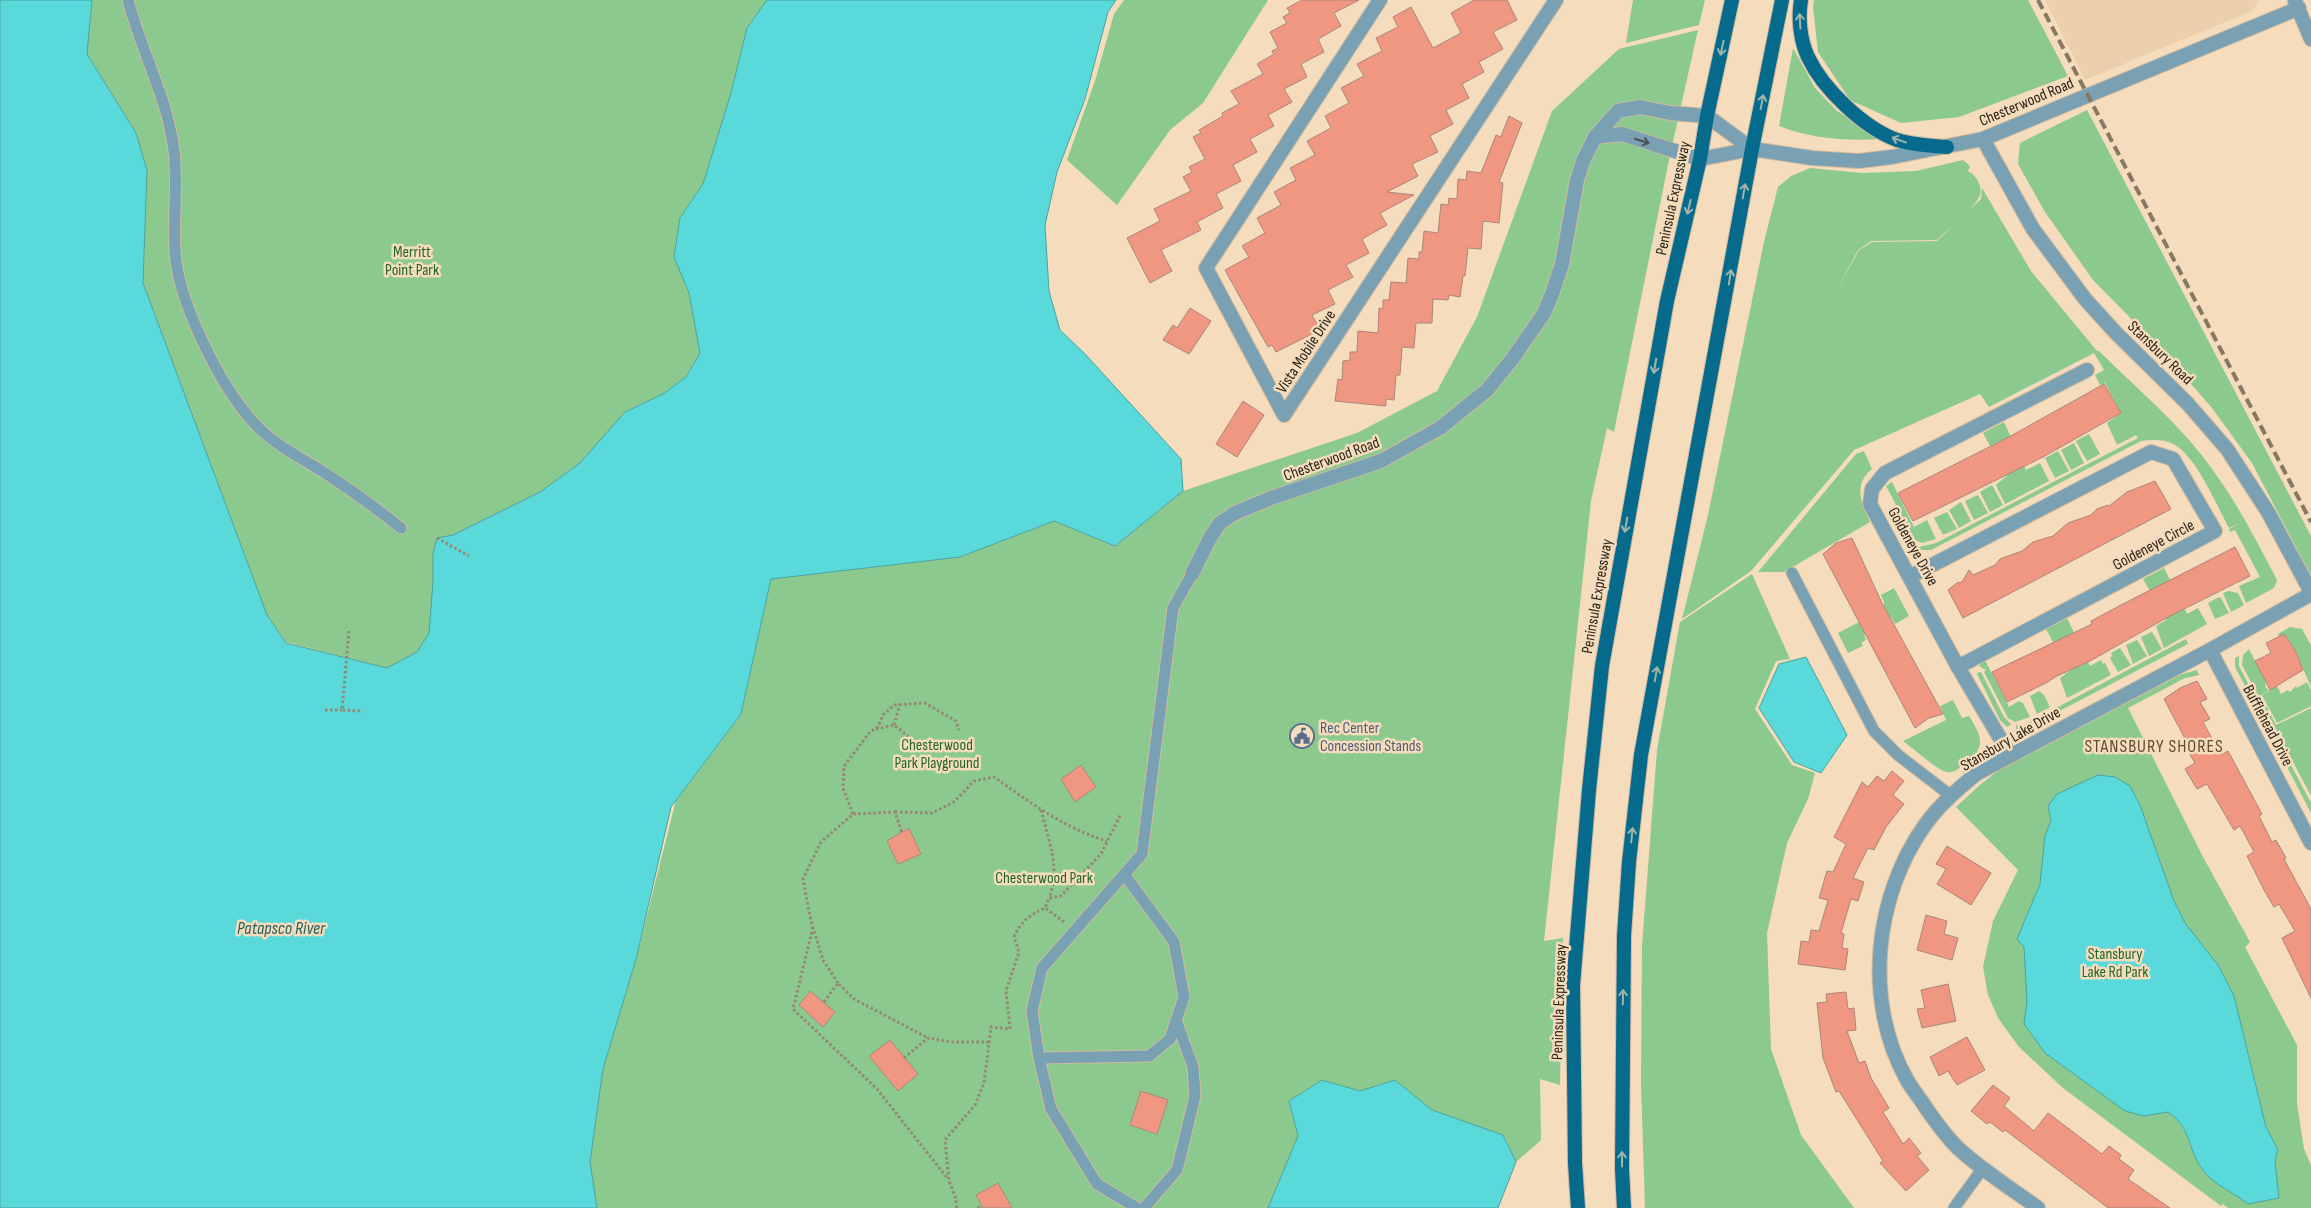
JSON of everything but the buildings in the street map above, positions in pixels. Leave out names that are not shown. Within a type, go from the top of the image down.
[{"type":"main road","name":"Peninsula Expressway","points":[[1578,1208],[1575,1162],[1574,985],[1589,790],[1602,666],[1667,301],[1700,159],[1707,116],[1732,0]]},
{"type":"main road","points":[[1624,1208],[1622,1169],[1624,936],[1629,862],[1641,755],[1752,149],[1782,0]]},
{"type":"main road","points":[[1801,0],[1801,34],[1808,57],[1827,86],[1869,124],[1895,139],[1918,146],[1947,147]]},
{"type":"street","name":"Vista Mobile Drive","points":[[1380,0],[1206,268],[1284,415],[1556,0]]},
{"type":"street","name":"Chesterwood Road","points":[[1595,136],[1622,134],[1700,159],[1752,149],[1812,158],[1859,161],[1947,147],[1983,139],[2297,4]]},
{"type":"street","points":[[2297,4],[2311,39]]},
{"type":"street","name":"Chesterwood Road","points":[[1192,574],[1211,536],[1220,523],[1235,513],[1272,498],[1381,461],[1440,428],[1487,390],[1513,358],[1544,313],[1562,264],[1577,180],[1583,161],[1595,136],[1618,111],[1640,107],[1670,114],[1707,116],[1752,149]]},
{"type":"street","name":"Stansbury Road","points":[[1983,139],[2033,229],[2085,298],[2116,333],[2188,404],[2227,449],[2268,512],[2311,593]]},
{"type":"street","name":"Goldeneye Drive","points":[[2010,756],[1958,667],[1911,576],[1870,504],[1872,489],[1885,473],[2087,370]]},
{"type":"street","name":"Goldeneye Circle","points":[[1911,576],[2151,452],[2173,459],[2215,531],[1958,667]]},
{"type":"street","name":"Stansbury Lake Drive","points":[[2038,1208],[1959,1149],[1939,1126],[1907,1080],[1894,1051],[1884,1017],[1879,982],[1886,912],[1894,881],[1925,824],[1950,796],[1976,774],[2210,650],[2311,593]]},
{"type":"street","name":"Bufflehead Drive","points":[[2210,650],[2311,843]]},
{"type":"lane","points":[[128,0],[136,30],[168,118],[175,152],[175,252],[181,288],[195,324],[216,366],[242,408],[255,424],[272,439],[345,486],[401,528]]},
{"type":"lane","points":[[1792,573],[1874,731],[1898,755],[1950,796]]},
{"type":"lane","points":[[1137,1208],[1096,1184],[1051,1109],[1039,1058],[1032,1010],[1042,968],[1142,854],[1173,608],[1192,574]]},
{"type":"lane","points":[[1039,1058],[1149,1056],[1170,1039],[1184,997],[1174,942],[1124,874]]},
{"type":"lane","points":[[1144,1208],[1177,1170],[1195,1096],[1193,1067],[1176,1020]]},
{"type":"lane","points":[[1954,1208],[1983,1168]]},
{"type":"path","points":[[437,538],[469,556]]},
{"type":"path","points":[[342,710],[349,631]]},
{"type":"path","points":[[894,725],[900,704]]},
{"type":"path","points":[[853,814],[843,788],[844,766],[873,730],[878,727],[884,715],[894,705],[925,704],[956,721],[960,730]]},
{"type":"path","points":[[325,710],[361,711]]},
{"type":"path","points":[[873,730],[894,725]]},
{"type":"path","points":[[894,725],[908,736]]},
{"type":"path","points":[[990,1042],[952,1042],[928,1038],[854,999],[838,983],[822,960],[803,879],[821,842],[853,814],[932,813],[954,802],[974,780],[994,777],[1040,809],[1090,836],[1107,841]]},
{"type":"path","points":[[964,781],[970,786]]},
{"type":"path","points":[[957,1208],[949,1181],[945,1140],[975,1105],[984,1083],[992,1027],[1010,1029],[1006,991],[1019,952],[1014,936],[1028,916],[1045,908],[1054,887],[1055,866],[1040,809]]},
{"type":"path","points":[[895,812],[902,833]]},
{"type":"path","points":[[1050,898],[1061,896],[1100,854],[1121,814]]},
{"type":"path","points":[[1045,908],[1075,931]]},
{"type":"path","points":[[813,928],[793,1009],[877,1089],[949,1181]]},
{"type":"path","points":[[824,1002],[838,983]]},
{"type":"path","points":[[904,1058],[928,1038]]},
{"type":"path","points":[[978,1208],[982,1206]]},
{"type":"shaded area","points":[[2045,0],[2260,0],[2252,11],[2085,80]]},
{"type":"green space","name":"Merritt Point Park","points":[[92,0],[767,0],[747,28],[731,93],[703,184],[680,218],[674,257],[689,293],[700,353],[684,379],[660,396],[625,412],[581,463],[540,492],[453,535],[437,538],[433,553],[429,633],[417,652],[387,668],[286,642],[267,615],[143,283],[147,170],[136,133],[87,54]]},
{"type":"green space","points":[[1124,0],[1268,0],[1203,103],[1170,130],[1117,205],[1067,160],[1095,81],[1114,14]]},
{"type":"green space","points":[[1633,0],[1705,0],[1699,25],[1626,43]]},
{"type":"green space","points":[[1814,0],[2028,0],[2068,76],[1959,117],[1901,123],[1850,100],[1818,52],[1813,7]]},
{"type":"green space","name":"Chesterwood Park","points":[[1698,30],[1670,155],[1614,432],[1607,428],[1591,501],[1544,941],[1563,938],[1560,1085],[1540,1079],[1541,1140],[1516,1162],[1503,1135],[1432,1110],[1395,1080],[1360,1091],[1322,1080],[1289,1101],[1298,1136],[1268,1208],[597,1208],[590,1162],[603,1069],[636,959],[676,800],[741,714],[771,579],[960,557],[1054,521],[1115,546],[1183,491],[1357,433],[1437,391],[1477,317],[1552,111],[1619,49]]},
{"type":"green space","points":[[1793,48],[1815,88],[1837,111],[1882,139],[1830,138],[1804,134],[1779,126]]},
{"type":"green space","points":[[2087,110],[2311,536],[2311,576],[2252,463],[2212,408],[2159,347],[2093,280],[2045,212],[2018,164],[2020,143]]},
{"type":"green space","points":[[1963,160],[1970,166],[1968,171],[1976,179],[1981,190],[1976,202],[1967,213],[1981,199],[1982,188],[2031,271],[2097,351],[2173,422],[2212,469],[2238,508],[2275,576],[2277,580],[2274,588],[2246,603],[2239,586],[2260,577],[2235,530],[2230,532],[2229,529],[2242,522],[2229,528],[2204,480],[2188,457],[2180,448],[2160,440],[2141,441],[1931,550],[1919,550],[1919,547],[1936,543],[2138,438],[2136,435],[2117,445],[2107,423],[2121,413],[2105,383],[2100,385],[2095,375],[2104,370],[2094,353],[1989,407],[1980,394],[1854,450],[1751,571],[1682,619],[1708,515],[1764,242],[1778,187],[1791,176],[1810,168],[1862,173],[1916,171]],"holes":[[[1958,221],[1937,241],[1872,242],[1859,250],[1835,294],[1858,250],[1871,241],[1937,240]]]},
{"type":"green space","points":[[2004,422],[2026,470],[2040,463],[2049,481],[2005,504],[1996,485],[2009,474],[1994,444],[1990,446],[1983,433]]},
{"type":"green space","points":[[2089,434],[2100,454],[2087,461],[2076,441]]},
{"type":"green space","points":[[2074,443],[2084,463],[2071,470],[2061,450]]},
{"type":"green space","points":[[1864,451],[1872,469],[1862,481],[1860,494],[1870,522],[1784,572],[1758,572],[1856,454]]},
{"type":"green space","points":[[2058,451],[2069,471],[2055,478],[2045,458]]},
{"type":"green space","points":[[1892,482],[1914,527],[1927,520],[1936,539],[1922,543],[1915,540],[1886,486]]},
{"type":"green space","points":[[1992,485],[2003,505],[1990,512],[1980,492]]},
{"type":"green space","points":[[1978,495],[1988,513],[1974,520],[1965,501]]},
{"type":"green space","points":[[1961,502],[1971,521],[1959,528],[1949,510]]},
{"type":"green space","points":[[1947,512],[1957,529],[1943,535],[1934,518]]},
{"type":"green space","points":[[2164,568],[2187,614],[2198,608],[2207,624],[2164,648],[2156,626],[2166,620],[2153,590],[2150,591],[2143,579]]},
{"type":"green space","points":[[1752,574],[1790,659],[1776,661],[1755,709],[1792,765],[1815,773],[1808,799],[1787,843],[1767,933],[1771,1049],[1801,1135],[1854,1208],[1645,1208],[1641,1083],[1642,946],[1657,750],[1680,622]]},
{"type":"green space","points":[[1894,588],[1909,616],[1895,624],[1891,617],[1876,625],[1864,634],[1866,640],[1861,643],[1863,646],[1848,653],[1838,633],[1884,609],[1881,595]]},
{"type":"green space","points":[[2229,591],[2238,593],[2244,605],[2231,612],[2223,593]]},
{"type":"green space","points":[[2219,597],[2229,613],[2215,619],[2208,603]]},
{"type":"green space","points":[[2067,618],[2090,666],[2101,660],[2103,664],[2105,663],[2111,675],[2067,698],[2060,678],[2072,669],[2057,641],[2053,642],[2046,629]]},
{"type":"green space","points":[[2290,627],[2302,629],[2311,645],[2311,687],[2295,650],[2286,636],[2279,636],[2278,634]]},
{"type":"green space","points":[[2152,632],[2162,649],[2149,656],[2141,637]]},
{"type":"green space","points":[[2186,639],[2188,644],[2025,729],[2016,729],[2016,725],[2024,725]]},
{"type":"green space","points":[[2137,640],[2147,656],[2133,664],[2126,645]]},
{"type":"green space","points":[[2120,648],[2131,665],[2118,672],[2110,658],[2112,656],[2111,653]]},
{"type":"green space","points":[[2249,649],[2265,681],[2266,688],[2269,690],[2261,695],[2276,725],[2311,708],[2311,796],[2242,665],[2243,655]]},
{"type":"green space","points":[[2239,656],[2239,666],[2311,803],[2311,813],[2235,667],[2235,658]]},
{"type":"green space","points":[[1985,660],[2009,707],[2019,701],[2023,703],[2030,717],[2015,722],[2008,718],[1984,672],[1986,670],[1979,666]]},
{"type":"green space","name":"Stansbury Lake Rd Park","points":[[2197,670],[2199,675],[2185,678],[2128,708],[2203,857],[2250,942],[2245,947],[2297,1045],[2297,1104],[2304,1149],[2311,1165],[2311,1208],[2228,1208],[2223,1204],[2221,1206],[2063,1088],[2019,1047],[1998,1018],[1988,995],[1983,967],[1993,921],[2018,870],[1956,807],[2007,764],[2182,674]]},
{"type":"green space","points":[[1981,672],[2004,717],[2011,724],[2007,727],[2000,720],[1978,676],[1977,673]]},
{"type":"green space","points":[[2307,682],[2311,690],[2311,706],[2277,723],[2262,695],[2277,686],[2281,694],[2288,690],[2290,692],[2296,686],[2297,688]]},
{"type":"green space","points":[[2039,691],[2044,695],[2050,707],[2037,714],[2030,696]]},
{"type":"green space","points":[[1953,700],[1962,718],[1969,716],[1977,730],[1980,742],[1976,753],[1971,758],[1957,770],[1947,772],[1932,764],[1903,741],[1946,720],[1940,706]]},
{"type":"water","name":"Patapsco River","points":[[0,0],[92,0],[87,54],[136,133],[147,170],[143,283],[267,615],[286,643],[387,668],[417,652],[429,633],[433,553],[437,538],[453,535],[540,492],[580,463],[625,412],[663,394],[686,377],[700,353],[689,293],[674,257],[680,218],[703,184],[731,93],[747,28],[767,0],[1116,0],[1108,12],[1085,99],[1057,172],[1045,225],[1049,291],[1060,330],[1085,354],[1181,459],[1183,491],[1115,546],[1054,521],[960,557],[771,579],[741,714],[671,807],[636,959],[603,1069],[590,1162],[597,1208],[0,1208]]},
{"type":"water","points":[[1806,657],[1847,735],[1821,773],[1794,762],[1759,708],[1779,664]]},
{"type":"water","points":[[2098,775],[2115,777],[2130,786],[2140,805],[2174,901],[2185,923],[2218,965],[2234,996],[2266,1127],[2278,1150],[2275,1160],[2279,1198],[2248,1204],[2219,1185],[2203,1170],[2194,1154],[2186,1132],[2176,1118],[2168,1112],[2144,1116],[2125,1111],[2045,1053],[2024,1024],[2027,1001],[2024,947],[2017,939],[2040,884],[2045,836],[2051,820],[2048,806],[2057,794]]},
{"type":"water","points":[[1322,1080],[1360,1091],[1395,1080],[1432,1110],[1503,1135],[1516,1162],[1498,1208],[1268,1208],[1298,1136],[1289,1101]]},
{"type":"railway","points":[[2038,0],[2311,522]]},
{"type":"place","name":"Rec Center Concession Stands","points":[[1302,736]]},
{"type":"district","name":"STANSBURY SHORES","points":[[2154,746]]},
{"type":"park label","name":"Chesterwood Park Playground","points":[[937,753]]}]
